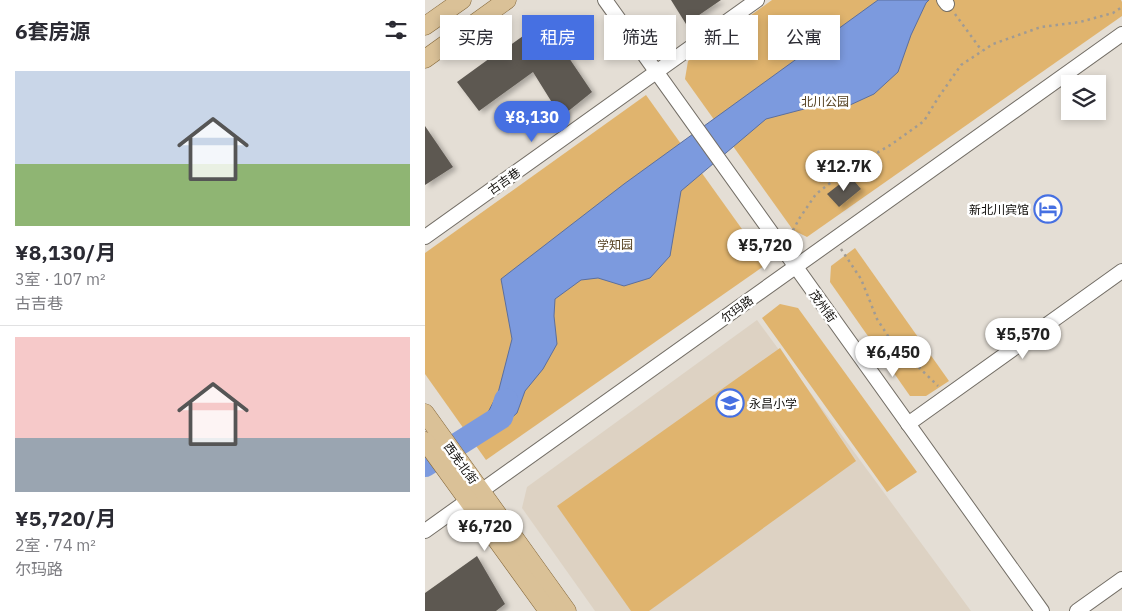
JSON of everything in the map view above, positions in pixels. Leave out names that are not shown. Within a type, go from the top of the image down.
[{"type":"main road","points":[[425,26],[461,0]]},
{"type":"main road","points":[[425,59],[507,0]]},
{"type":"main road","name":"西羌北街","points":[[425,413],[433,442],[474,496],[547,611]]},
{"type":"main road","name":"西羌北街","points":[[474,496],[567,611]]},
{"type":"street","name":"茂州街","points":[[605,0],[1041,611]]},
{"type":"street","name":"古吉巷","points":[[425,237],[757,0]]},
{"type":"street","name":"尔玛路","points":[[425,531],[1122,34]]},
{"type":"street","points":[[908,424],[1122,271]]},
{"type":"street","points":[[1077,611],[1122,579]]},
{"type":"path","points":[[945,2],[982,51]]},
{"type":"path","points":[[783,249],[799,219],[816,194],[843,173],[892,144],[924,121],[961,65],[993,44],[1041,27],[1080,22],[1113,13],[1122,7]]},
{"type":"path","points":[[834,239],[861,279],[877,319],[890,339],[947,396]]},
{"type":"shaded area","name":"永昌小学","points":[[757,320],[971,611],[595,611],[522,508],[527,487]]},
{"type":"green space","name":"北川公园","points":[[772,0],[1121,0],[1122,2],[1122,16],[807,237],[793,230],[685,79],[689,60],[758,60],[758,15],[751,15]]},
{"type":"green space","name":"学知园","points":[[646,95],[767,264],[486,460],[425,374],[425,253]]},
{"type":"green space","points":[[855,248],[949,381],[926,396],[910,396],[830,282],[831,266]]},
{"type":"green space","points":[[780,304],[798,308],[917,472],[887,492],[762,318]]},
{"type":"green space","points":[[780,348],[856,461],[649,611],[631,611],[557,506]]},
{"type":"water","points":[[878,0],[929,0],[911,35],[898,72],[874,94],[850,105],[808,108],[766,119],[681,191],[670,256],[650,278],[624,286],[598,278],[581,280],[555,299],[554,316],[557,344],[543,369],[525,391],[517,413],[497,431],[484,420],[498,393],[512,339],[501,279],[624,184],[795,60],[840,60],[840,28]]},
{"type":"building","points":[[671,0],[721,0],[699,15],[686,15],[686,24]]},
{"type":"building","points":[[522,37],[522,60],[570,60],[592,92],[561,117],[533,72],[479,111],[457,82],[487,60],[512,60],[512,44]]},
{"type":"building","points":[[425,126],[453,167],[425,185]]},
{"type":"building","points":[[850,176],[861,189],[839,207],[827,194]]},
{"type":"building","points":[[477,556],[505,604],[496,611],[425,611],[425,593]]},
{"type":"waterway","points":[[425,465],[501,417],[506,400]]},
{"type":"place","name":"新北川宾馆","points":[[1048,209]]},
{"type":"place","name":"永昌小学","points":[[730,403]]}]
